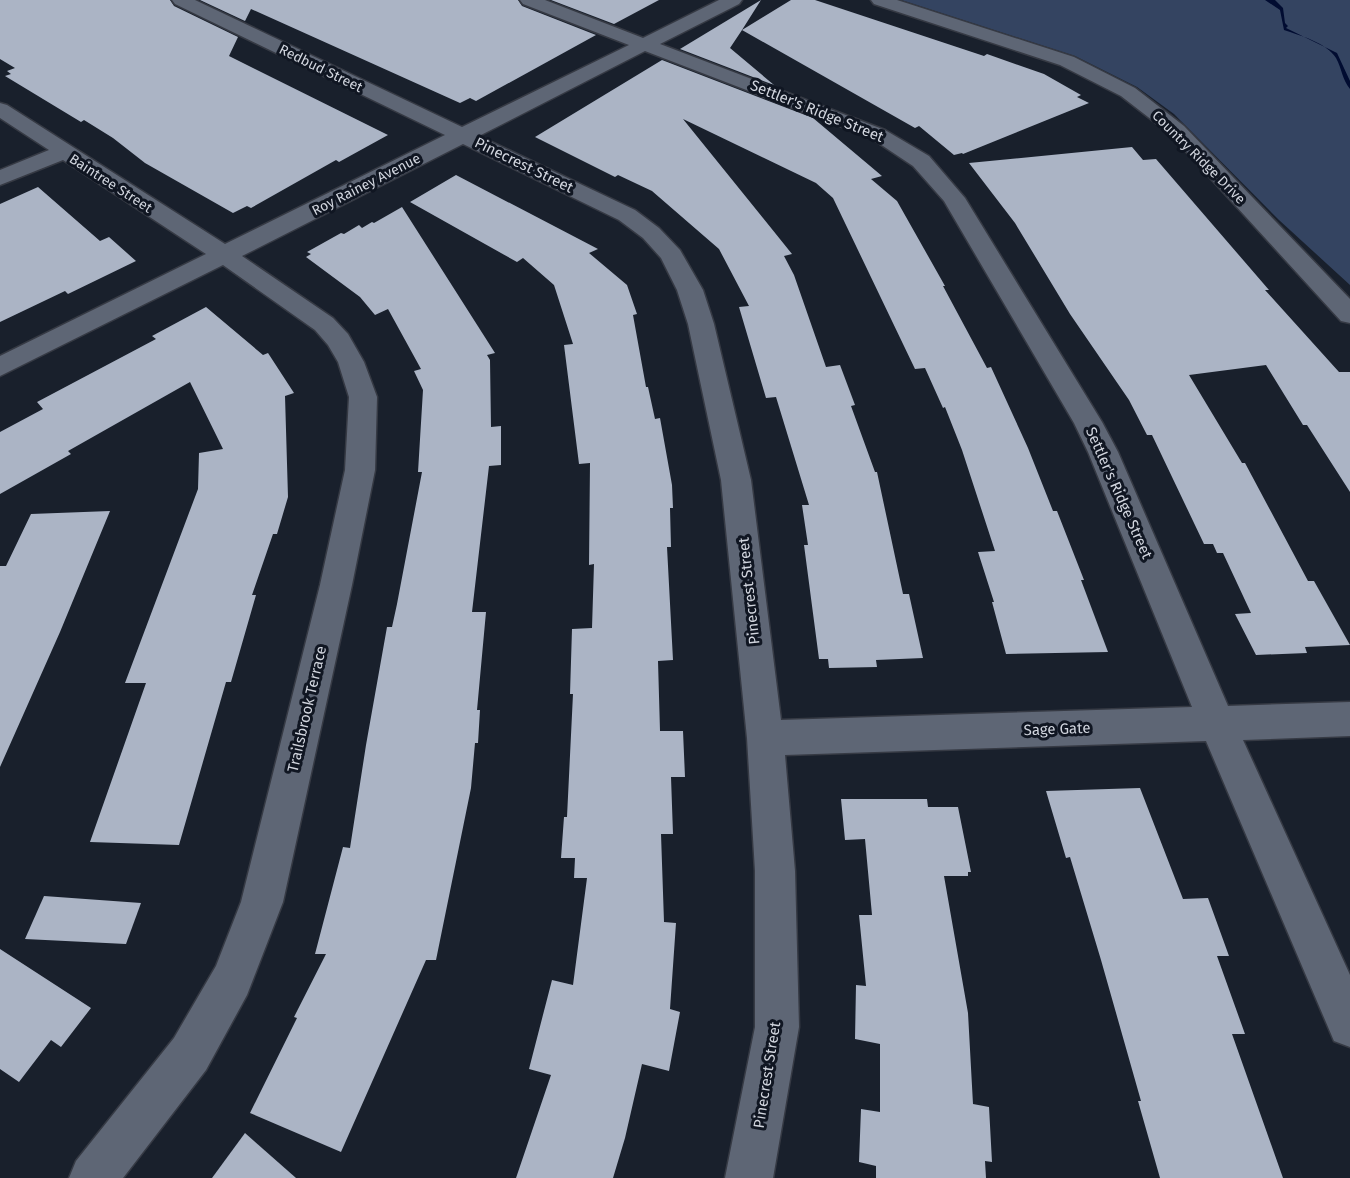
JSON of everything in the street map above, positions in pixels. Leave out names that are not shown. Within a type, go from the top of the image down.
[{"type":"street","name":"Redbud Street","points":[[181,0],[462,136]]},
{"type":"street","name":"Settler's Ridge Street","points":[[530,0],[878,134],[921,161],[954,198],[1103,452],[1350,1025]]},
{"type":"street","name":"Roy Rainey Avenue","points":[[0,367],[733,0]]},
{"type":"street","name":"Country Ridge Drive","points":[[880,0],[1067,61],[1128,92],[1177,130],[1350,315]]},
{"type":"street","name":"Baintree Street","points":[[0,109],[224,255]]},
{"type":"street","name":"Pinecrest Street","points":[[462,136],[627,215],[651,233],[671,255],[690,290],[701,324],[736,480],[765,738],[775,872],[777,1027],[749,1178]]},
{"type":"street","points":[[0,177],[63,152]]},
{"type":"street","name":"Trailsbrook Terrace","points":[[93,1178],[190,1054],[232,980],[262,902],[336,585],[360,470],[363,397],[358,378],[339,340],[324,324],[224,255]]},
{"type":"street","name":"Sage Gate","points":[[765,738],[1350,719]]},
{"type":"shaded area","points":[[901,0],[1350,0],[1350,285],[1279,220],[1174,114],[1137,87],[1075,56]]},
{"type":"shaded area","points":[[1265,0],[1275,0],[1283,8],[1285,23],[1288,26],[1286,28],[1304,37],[1284,30],[1280,10]]},
{"type":"shaded area","points":[[1324,47],[1337,53],[1350,81],[1350,89],[1336,58]]},
{"type":"building","points":[[0,0],[170,0],[174,6],[238,37],[229,56],[388,135],[339,162],[336,160],[251,208],[247,206],[233,213],[145,163],[113,138],[84,120],[81,122],[5,76],[11,74],[7,71],[15,68],[0,59]]},
{"type":"building","points":[[200,0],[518,0],[522,6],[596,35],[476,101],[470,98],[460,103],[251,9],[245,21]]},
{"type":"building","points":[[551,0],[659,0],[614,24]]},
{"type":"building","points":[[761,0],[730,48],[774,85],[680,49]]},
{"type":"building","points":[[791,0],[815,0],[1044,74],[1081,95],[1077,97],[1089,103],[963,154],[954,155],[919,126],[915,128],[742,30]]},
{"type":"building","points":[[662,60],[813,118],[882,176],[871,179],[897,201],[945,286],[943,286],[987,368],[991,367],[1028,448],[1053,511],[1057,511],[1084,580],[1081,580],[1108,652],[1006,654],[992,602],[994,602],[978,552],[995,551],[962,450],[945,407],[943,408],[925,368],[915,369],[833,198],[816,183],[683,119],[792,254],[784,256],[794,275],[826,367],[840,365],[855,405],[851,406],[875,472],[877,472],[903,594],[909,594],[923,658],[876,660],[877,667],[829,668],[828,659],[819,659],[804,545],[808,545],[802,505],[809,505],[776,397],[766,398],[739,307],[749,306],[719,249],[652,191],[618,175],[615,177],[535,137]]},
{"type":"building","points":[[1132,147],[1143,160],[1156,159],[1269,290],[1265,290],[1339,372],[1350,372],[1350,492],[1307,425],[1303,425],[1266,365],[1189,375],[1242,463],[1245,463],[1308,581],[1314,581],[1350,645],[1305,647],[1307,653],[1256,655],[1235,614],[1251,613],[1223,553],[1217,553],[1213,544],[1204,544],[1152,435],[1147,435],[1129,400],[1070,314],[1015,223],[969,163]]},
{"type":"building","points":[[456,175],[598,249],[589,253],[627,285],[637,314],[633,315],[646,387],[648,387],[655,419],[660,418],[672,485],[671,547],[667,547],[673,660],[658,661],[660,731],[683,731],[685,777],[671,777],[673,834],[661,834],[664,922],[676,923],[670,1009],[680,1012],[669,1071],[642,1064],[613,1178],[516,1178],[551,1075],[529,1069],[552,980],[573,985],[587,878],[574,878],[575,858],[561,858],[564,817],[567,817],[573,694],[570,694],[572,629],[592,628],[594,564],[589,565],[590,463],[579,464],[564,345],[573,344],[554,285],[523,258],[517,262],[410,202]]},
{"type":"building","points":[[38,187],[100,241],[109,237],[136,261],[68,294],[65,291],[0,322],[0,204]]},
{"type":"building","points":[[402,207],[495,353],[487,355],[490,360],[491,427],[501,426],[501,465],[489,466],[472,612],[486,612],[477,710],[480,710],[478,743],[475,743],[471,788],[436,960],[426,960],[341,1152],[250,1113],[326,954],[315,954],[343,847],[350,848],[387,627],[392,627],[422,472],[418,472],[423,390],[414,371],[421,369],[388,309],[375,315],[360,297],[306,257],[311,254],[307,252],[341,233],[344,234],[359,225],[362,228],[374,223]]},
{"type":"building","points":[[206,307],[263,355],[268,353],[294,393],[285,396],[288,497],[277,534],[273,534],[252,595],[256,595],[231,682],[226,682],[179,845],[90,842],[146,683],[125,683],[198,489],[199,453],[223,449],[190,382],[68,451],[71,454],[0,494],[0,432],[43,409],[37,402],[156,339],[152,336]]},
{"type":"building","points":[[110,511],[60,632],[0,767],[0,566],[6,566],[31,514]]},
{"type":"building","points":[[1140,788],[1183,899],[1208,898],[1229,956],[1217,956],[1245,1034],[1232,1034],[1283,1178],[1160,1178],[1101,960],[1070,857],[1066,858],[1046,791]]},
{"type":"building","points":[[841,799],[927,799],[928,807],[958,807],[971,872],[968,872],[968,876],[944,876],[968,1013],[973,1104],[989,1107],[992,1162],[985,1161],[986,1178],[876,1178],[876,1166],[859,1162],[861,1109],[880,1112],[880,1044],[855,1039],[856,985],[866,986],[859,915],[872,915],[865,839],[845,840]]},
{"type":"building","points":[[44,896],[141,903],[126,944],[25,939]]},
{"type":"building","points":[[0,949],[91,1008],[61,1047],[51,1040],[19,1082],[0,1069]]},
{"type":"building","points":[[245,1133],[296,1178],[212,1178]]}]
